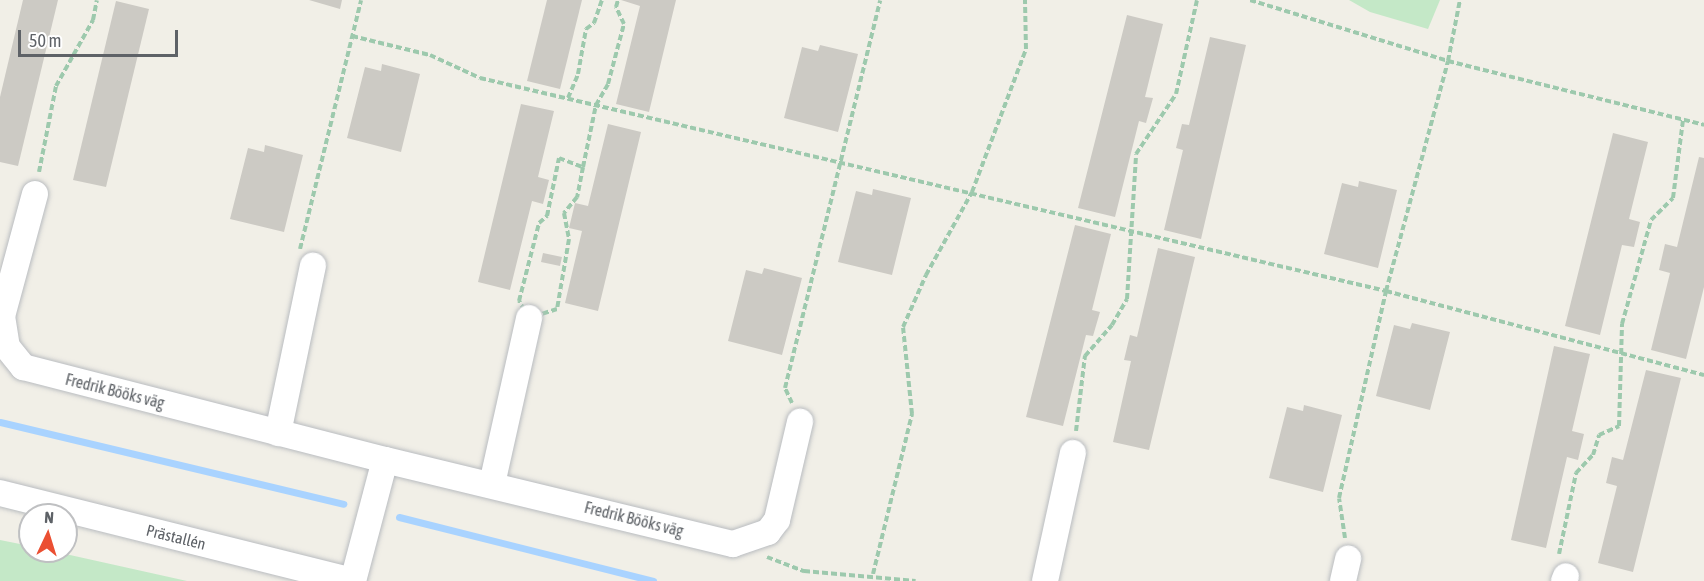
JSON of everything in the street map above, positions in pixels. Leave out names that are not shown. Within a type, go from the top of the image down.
[{"type":"street","name":"Fredrik Bööks väg","points":[[35,194],[2,316],[3,335],[14,359],[23,367],[385,460],[734,544]]},
{"type":"street","points":[[278,433],[313,266]]},
{"type":"street","points":[[492,484],[529,318]]},
{"type":"street","points":[[734,544],[768,532],[777,520],[800,422]]},
{"type":"street","points":[[1045,581],[1073,453]]},
{"type":"street","points":[[353,581],[385,460]]},
{"type":"street","name":"Prästallén","points":[[0,493],[353,581]]},
{"type":"path","points":[[35,194],[56,86],[93,20],[97,0]]},
{"type":"path","points":[[313,266],[300,249],[361,0]]},
{"type":"path","points":[[568,98],[578,74],[586,29],[594,23],[602,0]]},
{"type":"path","points":[[582,167],[559,158],[547,216],[539,223],[519,301],[529,318],[557,309],[569,239],[564,213],[577,196],[596,105],[608,84],[624,24],[616,8],[618,0]]},
{"type":"path","points":[[800,422],[785,388],[880,0]]},
{"type":"path","points":[[873,574],[912,414],[903,327],[926,274],[972,192],[1026,49],[1025,0]]},
{"type":"path","points":[[1073,453],[1085,356],[1112,325],[1127,299],[1128,229],[1136,154],[1176,94],[1197,0]]},
{"type":"path","points":[[1250,0],[1448,61],[1704,125]]},
{"type":"path","points":[[1346,570],[1340,498],[1386,291],[1448,61],[1460,0]]},
{"type":"path","points":[[352,36],[430,55],[480,78],[1386,291],[1704,375]]},
{"type":"path","points":[[1565,578],[1557,550],[1576,473],[1593,455],[1599,435],[1619,426],[1619,352],[1636,268],[1652,220],[1673,198],[1683,120]]},
{"type":"path","points":[[734,544],[804,571],[873,574],[916,581]]},
{"type":"green space","points":[[1349,0],[1440,0],[1428,29],[1370,12]]},
{"type":"green space","points":[[0,540],[18,544],[18,563],[78,563],[78,557],[187,581],[0,581]]},
{"type":"building","points":[[23,0],[58,0],[18,166],[0,162],[0,97]]},
{"type":"building","points":[[309,0],[342,0],[340,9]]},
{"type":"building","points":[[547,0],[582,0],[560,89],[527,81]]},
{"type":"building","points":[[621,0],[676,0],[649,112],[616,104],[640,6]]},
{"type":"building","points":[[116,1],[149,9],[106,187],[73,180]]},
{"type":"building","points":[[1127,15],[1163,24],[1145,97],[1153,98],[1146,123],[1139,121],[1115,217],[1078,208]]},
{"type":"building","points":[[1210,37],[1246,45],[1201,239],[1164,230],[1183,150],[1176,148],[1182,124],[1189,125]]},
{"type":"building","points":[[820,45],[858,54],[838,132],[784,118],[802,47],[818,51]]},
{"type":"building","points":[[382,64],[420,74],[401,152],[347,138],[365,67],[381,71]]},
{"type":"building","points":[[521,104],[554,111],[538,177],[549,180],[543,204],[532,201],[510,290],[478,282]]},
{"type":"building","points":[[608,124],[641,132],[598,311],[565,303],[582,231],[569,228],[575,203],[588,206]]},
{"type":"building","points":[[1613,133],[1648,142],[1629,219],[1640,222],[1634,247],[1622,245],[1600,335],[1565,326]]},
{"type":"building","points":[[265,145],[303,155],[284,232],[230,219],[248,148],[264,152]]},
{"type":"building","points":[[1699,157],[1704,158],[1704,287],[1686,359],[1651,350],[1670,273],[1659,270],[1665,244],[1677,247]]},
{"type":"building","points":[[1359,181],[1397,190],[1378,268],[1324,254],[1342,183],[1358,187]]},
{"type":"building","points":[[873,189],[911,198],[892,275],[838,262],[856,191],[872,195]]},
{"type":"building","points":[[1075,225],[1111,234],[1092,310],[1100,312],[1093,336],[1086,335],[1063,426],[1026,417]]},
{"type":"building","points":[[1158,248],[1195,257],[1149,450],[1113,442],[1131,361],[1124,360],[1130,335],[1137,337]]},
{"type":"building","points":[[543,253],[562,257],[560,266],[541,262]]},
{"type":"building","points":[[764,268],[802,278],[782,355],[728,341],[746,270],[762,274]]},
{"type":"building","points":[[1412,323],[1450,332],[1430,410],[1376,396],[1394,325],[1410,329]]},
{"type":"building","points":[[1554,346],[1590,354],[1572,431],[1584,434],[1578,460],[1567,457],[1546,548],[1511,540]]},
{"type":"building","points":[[1646,370],[1681,378],[1633,572],[1598,563],[1617,486],[1606,483],[1612,457],[1623,460]]},
{"type":"building","points":[[1304,405],[1342,415],[1323,492],[1269,478],[1287,407],[1303,411]]},
{"type":"waterway","points":[[0,422],[343,504]]},
{"type":"waterway","points":[[399,517],[653,581]]}]
